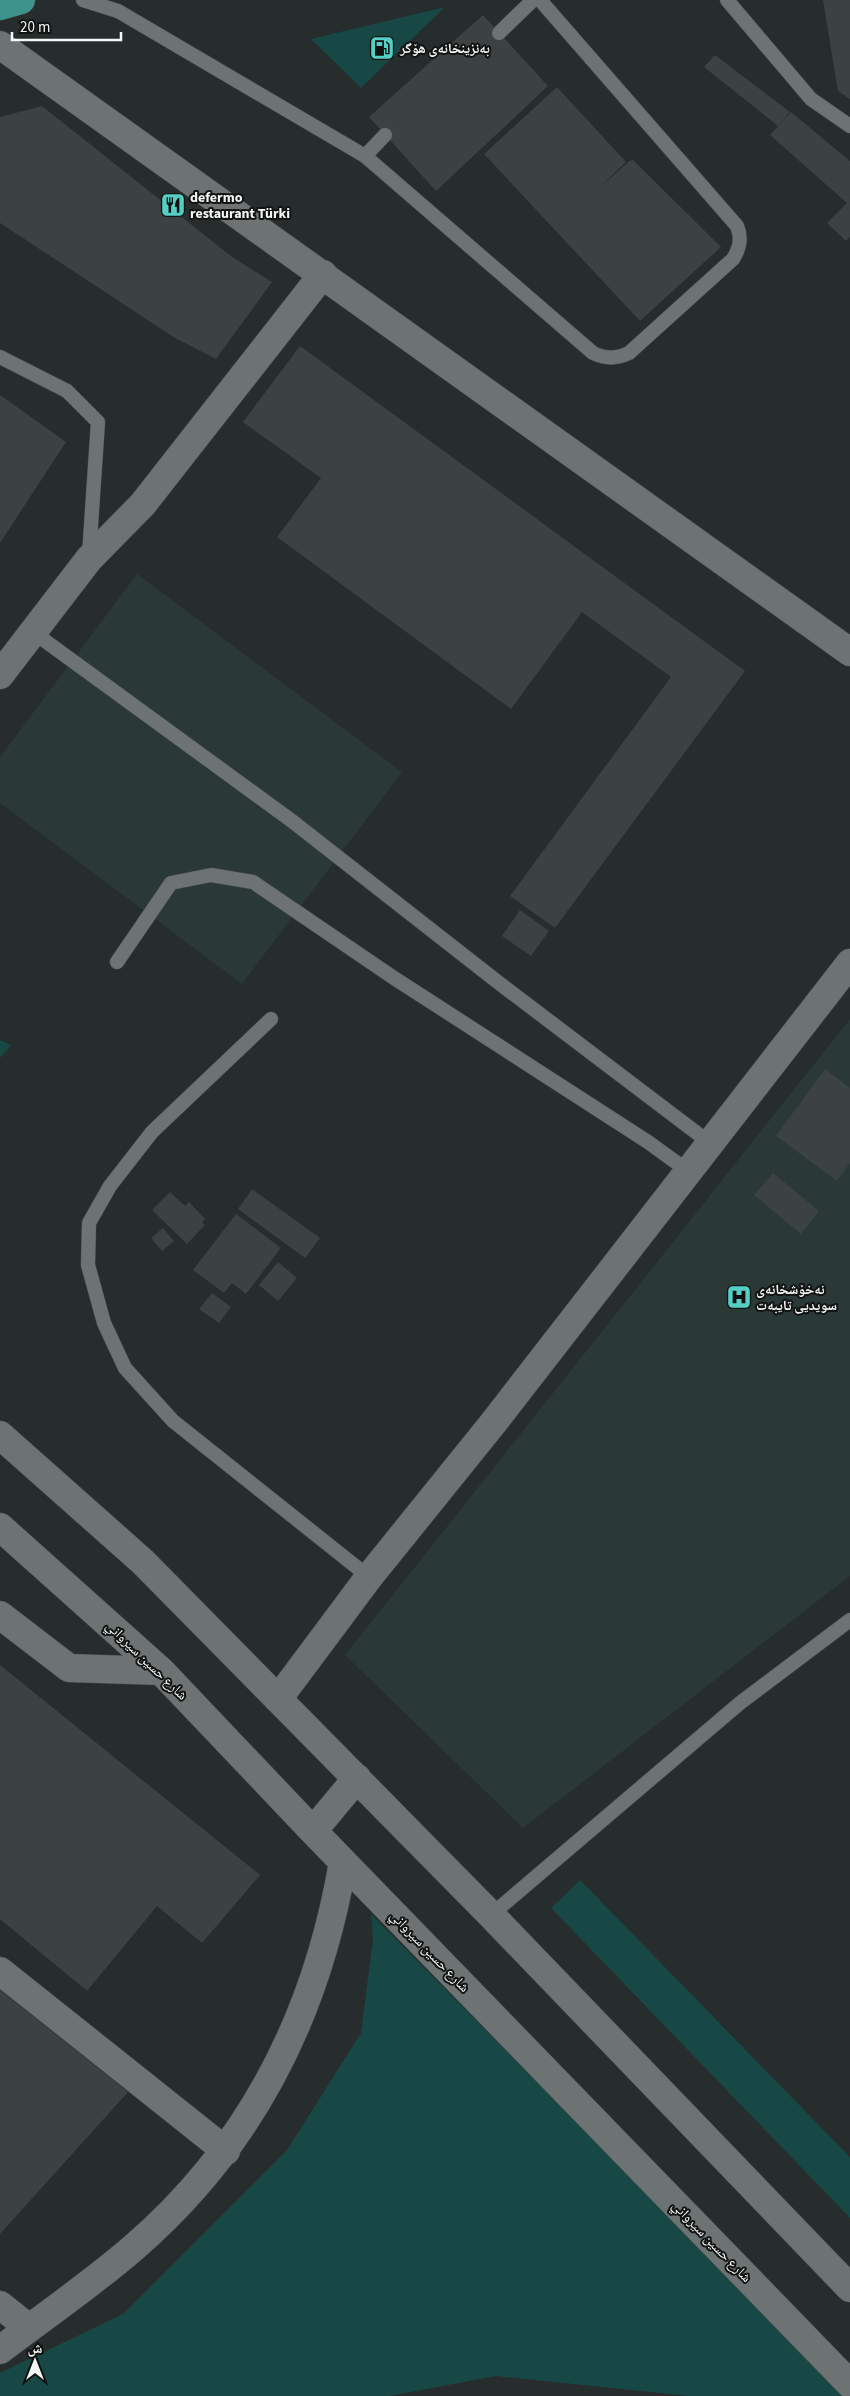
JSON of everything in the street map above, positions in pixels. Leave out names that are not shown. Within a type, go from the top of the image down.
[{"type":"highway","points":[[0,6],[20,0]]},
{"type":"street","points":[[0,45],[850,652]]},
{"type":"street","points":[[0,675],[89,559],[143,504],[323,274]]},
{"type":"street","points":[[278,1699],[369,1577],[494,1422],[850,963]]},
{"type":"street","points":[[0,1435],[143,1562],[491,1915],[850,2288]]},
{"type":"street","name":"شارع حسين سيرواني","points":[[0,1527],[161,1671],[313,1831],[850,2384]]},
{"type":"street","points":[[0,1615],[69,1668],[161,1671]]},
{"type":"street","points":[[313,1831],[357,1778]]},
{"type":"street","points":[[0,2350],[83,2289],[134,2247],[182,2201],[226,2151],[257,2104],[279,2064],[306,2005],[324,1952],[344,1862]]},
{"type":"street","points":[[0,1971],[226,2151]]},
{"type":"street","points":[[0,2305],[29,2328]]},
{"type":"lane","points":[[83,0],[118,11],[365,156],[593,353],[611,359],[629,353],[733,259],[738,252],[740,233],[737,226],[540,0]]},
{"type":"lane","points":[[499,33],[533,0]]},
{"type":"lane","points":[[727,0],[811,98],[850,126]]},
{"type":"lane","points":[[365,156],[385,135]]},
{"type":"lane","points":[[0,357],[67,391],[98,422],[89,559]]},
{"type":"lane","points":[[33,632],[292,821],[499,983],[710,1143]]},
{"type":"lane","points":[[117,962],[171,883],[211,875],[253,882],[394,978],[640,1137],[688,1171]]},
{"type":"lane","points":[[271,1019],[152,1132],[110,1186],[89,1224],[88,1265],[104,1324],[125,1368],[173,1421],[369,1577]]},
{"type":"lane","points":[[491,1915],[740,1703],[850,1620]]},
{"type":"shaded area","points":[[445,7],[361,88],[311,39]]},
{"type":"shaded area","points":[[137,574],[402,772],[242,984],[0,803],[0,757]]},
{"type":"shaded area","name":"نەخۆشخانەی سویدیی تایبەت","points":[[850,1019],[850,1576],[523,1828],[345,1655]]},
{"type":"shaded area","points":[[0,1040],[11,1045],[0,1058]]},
{"type":"shaded area","points":[[580,1880],[850,2157],[850,2218],[551,1908]]},
{"type":"shaded area","points":[[371,1914],[847,2396],[689,2396],[496,2376],[389,2396],[0,2396],[0,2373],[123,2314],[287,2150],[361,2033],[373,1939]]},
{"type":"building","points":[[823,0],[850,0],[850,99],[838,91]]},
{"type":"building","points":[[483,15],[548,86],[436,191],[369,117]]},
{"type":"building","points":[[715,55],[790,112],[778,126],[704,67]]},
{"type":"building","points":[[557,87],[626,162],[599,188],[632,159],[721,247],[640,321],[484,154]]},
{"type":"building","points":[[42,106],[232,257],[272,282],[216,359],[175,338],[0,223],[0,117]]},
{"type":"building","points":[[791,112],[850,161],[850,237],[846,241],[827,223],[847,203],[770,135]]},
{"type":"building","points":[[300,346],[745,671],[555,928],[510,896],[671,677],[582,612],[511,709],[277,537],[321,478],[243,422]]},
{"type":"building","points":[[0,395],[66,442],[0,543]]},
{"type":"building","points":[[520,910],[549,931],[531,956],[502,936]]},
{"type":"building","points":[[825,1069],[850,1088],[850,1163],[837,1181],[776,1136]]},
{"type":"building","points":[[773,1173],[819,1211],[801,1234],[754,1195]]},
{"type":"building","points":[[252,1189],[320,1238],[305,1258],[238,1209]]},
{"type":"building","points":[[170,1192],[185,1206],[189,1202],[205,1219],[202,1222],[205,1225],[187,1244],[152,1210]]},
{"type":"building","points":[[236,1214],[281,1248],[246,1294],[232,1283],[224,1293],[193,1270]]},
{"type":"building","points":[[163,1228],[174,1241],[162,1251],[151,1238]]},
{"type":"building","points":[[278,1262],[297,1278],[278,1301],[259,1285]]},
{"type":"building","points":[[212,1293],[231,1307],[219,1323],[199,1309]]},
{"type":"building","points":[[0,1665],[260,1875],[202,1943],[157,1906],[87,1991],[0,1919]]},
{"type":"building","points":[[0,1990],[128,2092],[0,2234]]},
{"type":"place","name":"بەنزینخانەی هۆگر","points":[[382,48]]},
{"type":"place","name":"defermo restaurant Türki","points":[[173,205]]},
{"type":"place","name":"نەخۆشخانەی سویدیی تایبەت","points":[[739,1297]]}]
